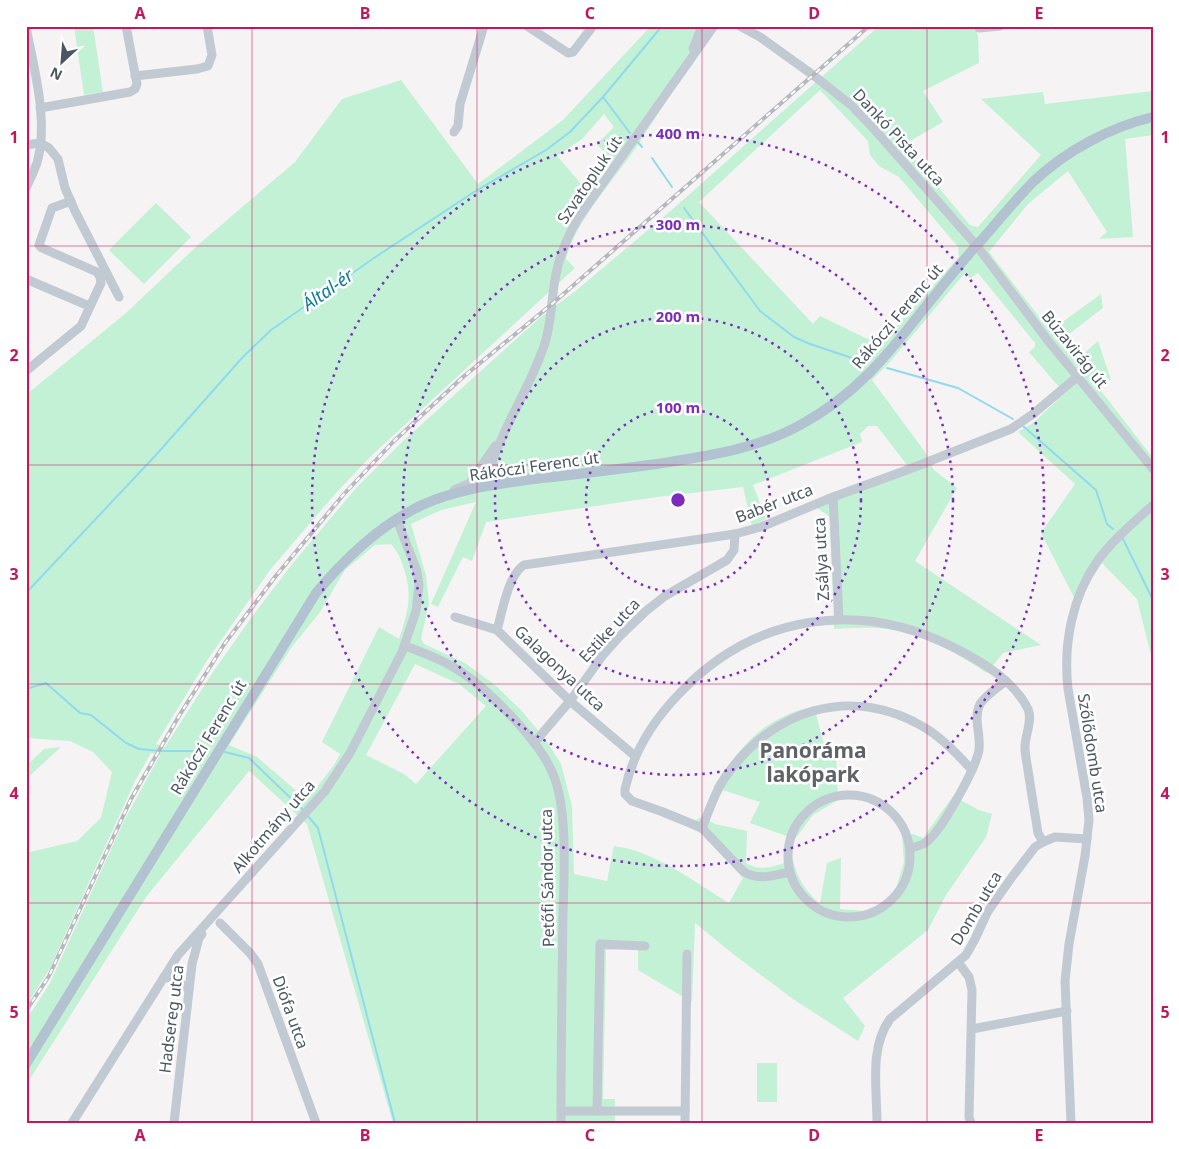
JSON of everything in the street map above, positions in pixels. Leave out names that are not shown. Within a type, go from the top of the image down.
[{"type":"main road","name":"Rákóczi Ferenc út","points":[[26,1064],[316,592],[358,549],[397,520],[433,500],[493,482],[561,476],[717,454],[763,442],[800,426],[841,400],[890,352],[961,262],[1044,172],[1095,139],[1134,122],[1153,117]]},
{"type":"street","points":[[40,108],[130,92],[135,89],[135,76],[126,26]]},
{"type":"street","points":[[135,76],[208,66],[212,55],[207,26]]},
{"type":"street","points":[[454,132],[458,126],[460,104],[484,26]]},
{"type":"street","points":[[527,26],[568,53],[573,52],[593,26]]},
{"type":"street","name":"Szvatopluk út","points":[[688,63],[702,26]]},
{"type":"street","name":"Szvatopluk út","points":[[433,500],[470,483],[491,458],[531,381],[549,332],[556,274],[571,231],[714,26]]},
{"type":"street","name":"Dankó Pista utca","points":[[740,26],[792,59],[851,105],[977,246]]},
{"type":"street","points":[[979,28],[1000,26]]},
{"type":"street","points":[[26,27],[40,108],[40,143],[36,164],[26,188]]},
{"type":"street","points":[[26,145],[40,143],[49,148],[58,159],[65,188],[119,297]]},
{"type":"street","points":[[26,371],[81,326],[101,283],[97,272],[39,245],[52,208],[71,201]]},
{"type":"street","name":"Búzavirág út","points":[[977,246],[1049,342],[1153,469]]},
{"type":"street","points":[[26,279],[89,306]]},
{"type":"street","name":"Babér utca","points":[[497,630],[513,580],[518,570],[524,565],[735,534],[764,525],[1011,429],[1033,414],[1077,377]]},
{"type":"street","points":[[493,482],[485,466],[491,458],[497,471],[503,475],[515,477],[561,476]]},
{"type":"street","name":"Zsálya utca","points":[[832,497],[839,620]]},
{"type":"street","name":"Szőlődomb utca","points":[[1071,1123],[1065,981],[1089,820],[1087,798],[1068,696],[1066,675],[1067,646],[1072,619],[1081,591],[1099,560],[1153,505]]},
{"type":"street","name":"Alkotmány utca","points":[[72,1123],[182,950],[318,799],[336,777],[350,753],[405,646],[416,611],[418,580],[413,559],[397,520]]},
{"type":"street","name":"Estike utca","points":[[534,743],[570,700],[603,655],[646,611],[665,596],[730,557],[735,546],[735,534]]},
{"type":"street","name":"Galagonya utca","points":[[455,617],[497,630],[570,700],[635,756]]},
{"type":"street","points":[[790,872],[763,878],[750,876],[702,828],[632,801],[625,794],[625,789],[635,756],[661,714],[671,701],[698,675],[728,653],[757,637],[804,624],[839,620],[867,620],[907,627],[949,644],[984,664],[1006,681],[1029,713],[1025,749],[1038,833],[1042,842],[1060,836],[1087,839]]},
{"type":"street","name":"Petőfi Sándor utca","points":[[405,646],[427,654],[454,668],[480,686],[534,743],[546,758],[554,775],[561,809],[564,887],[561,1123]]},
{"type":"street","points":[[910,848],[924,844],[930,839],[949,812],[972,770],[979,749],[977,716],[979,708],[990,693],[1006,681]]},
{"type":"street","points":[[702,828],[720,787],[731,769],[749,748],[768,732],[787,720],[826,707],[854,706],[905,717],[928,729],[972,770]]},
{"type":"street","points":[[839,795],[864,796],[879,802],[898,819],[903,827],[910,848],[908,872],[900,891],[888,904],[866,915],[848,918],[817,908],[800,893],[790,872],[787,856],[790,837],[799,820],[816,804],[839,795]]},
{"type":"street","name":"Domb utca","points":[[877,1123],[876,1060],[879,1040],[890,1019],[958,962],[972,946],[987,913],[1031,851],[1042,842]]},
{"type":"street","name":"Hadsereg utca","points":[[174,1123],[195,950],[199,938],[208,923]]},
{"type":"street","name":"Diófa utca","points":[[220,923],[244,946],[258,964],[316,1123]]},
{"type":"street","points":[[597,1111],[600,944],[645,946]]},
{"type":"street","points":[[685,1123],[687,954]]},
{"type":"street","points":[[958,962],[966,971],[971,983],[972,1029],[969,1117],[971,1123]]},
{"type":"street","points":[[164,977],[173,979],[190,989]]},
{"type":"street","points":[[972,1029],[1067,1011]]},
{"type":"street","points":[[561,1111],[685,1110]]},
{"type":"green space","points":[[74,26],[93,26],[103,92],[84,95]]},
{"type":"green space","points":[[651,26],[715,26],[635,149],[577,231],[566,259],[575,268],[371,456],[335,494],[270,570],[206,662],[156,744],[165,747],[213,672],[293,563],[357,487],[402,442],[542,316],[578,289],[674,208],[879,26],[975,26],[978,36],[979,63],[923,91],[943,122],[903,145],[970,225],[978,227],[1041,155],[981,99],[1043,92],[1045,104],[1153,91],[1153,135],[1125,139],[1133,237],[1099,239],[1107,232],[1068,171],[1028,204],[989,252],[1050,331],[1101,294],[1103,308],[1065,337],[1080,357],[1098,341],[1111,380],[1095,383],[1153,458],[1153,663],[1137,599],[1102,563],[1084,591],[1079,607],[1041,533],[1075,484],[1018,432],[1033,423],[1067,391],[1059,387],[1029,352],[1035,347],[1035,343],[978,273],[970,278],[965,273],[889,363],[872,380],[925,452],[934,470],[957,488],[915,561],[1041,645],[1003,653],[987,673],[940,645],[902,631],[881,628],[834,629],[830,517],[810,503],[907,465],[877,426],[868,426],[860,434],[862,442],[753,485],[766,519],[752,526],[743,487],[657,497],[486,522],[472,561],[463,557],[438,607],[431,604],[476,502],[441,510],[411,524],[426,575],[429,603],[421,639],[424,644],[465,663],[495,685],[521,710],[546,740],[561,764],[572,806],[574,874],[607,881],[614,846],[644,854],[674,868],[729,903],[743,878],[700,833],[692,829],[697,819],[703,817],[715,824],[747,831],[746,863],[752,866],[764,868],[793,860],[803,885],[820,904],[827,863],[841,858],[840,909],[864,911],[876,906],[895,892],[904,862],[902,837],[913,834],[923,838],[953,796],[979,810],[992,814],[986,837],[946,895],[928,930],[843,998],[865,1026],[858,1041],[793,999],[695,923],[692,1002],[638,970],[638,949],[606,950],[603,1099],[615,1099],[615,1123],[393,1123],[307,824],[249,771],[146,897],[26,1085],[26,1020],[49,985],[124,821],[160,755],[151,753],[135,781],[50,968],[26,1006],[26,853],[77,841],[101,818],[112,772],[93,752],[70,741],[26,738],[26,395],[126,313],[198,245],[295,162],[342,99],[401,80],[478,184],[563,120]],"holes":[[[820,90],[868,141],[870,155],[879,166],[899,177],[958,247],[959,257],[880,345],[820,316],[813,324],[699,202]],[[604,114],[614,127],[597,144],[605,153],[609,168],[589,193],[557,156],[582,139]],[[391,544],[402,562],[409,596],[405,620],[399,639],[379,627],[322,742],[340,754],[334,765],[307,800],[257,757],[229,745],[291,648],[320,612],[345,570],[375,545]],[[415,664],[459,684],[486,706],[416,784],[404,774],[366,755]]]},
{"type":"green space","points":[[156,203],[191,237],[144,284],[109,250]]},
{"type":"green space","points":[[814,706],[826,753],[836,752],[838,800],[813,815],[795,839],[750,823],[760,802],[713,787],[734,758],[755,735],[780,718]]},
{"type":"green space","points":[[61,747],[26,779],[26,766],[44,749]]},
{"type":"green space","points":[[757,1063],[777,1063],[777,1102],[757,1102]]},
{"type":"waterway","name":"Által-ér","points":[[26,593],[155,456],[242,358],[271,330],[374,258],[474,192],[546,150],[570,132],[603,97],[662,26]]},
{"type":"waterway","points":[[603,97],[630,133]]},
{"type":"waterway","points":[[637,141],[642,147]]},
{"type":"waterway","points":[[652,158],[672,187]]},
{"type":"waterway","points":[[684,208],[760,311],[794,337],[861,361]]},
{"type":"waterway","points":[[887,368],[958,388],[1013,419]]},
{"type":"waterway","points":[[1023,426],[1096,490],[1107,524],[1113,529]]},
{"type":"waterway","points":[[1123,539],[1153,600]]},
{"type":"waterway","points":[[26,689],[46,683],[80,713],[91,715],[126,743],[139,749],[209,751]]},
{"type":"waterway","points":[[225,752],[249,758],[302,809]]},
{"type":"waterway","points":[[308,816],[318,828],[395,1123]]},
{"type":"railway","points":[[26,1011],[49,976],[131,799],[179,716],[225,643],[275,577],[344,494],[393,442],[463,377],[552,304],[869,26]]},
{"type":"district","name":"Panoráma lakópark","points":[[813,763]]}]
